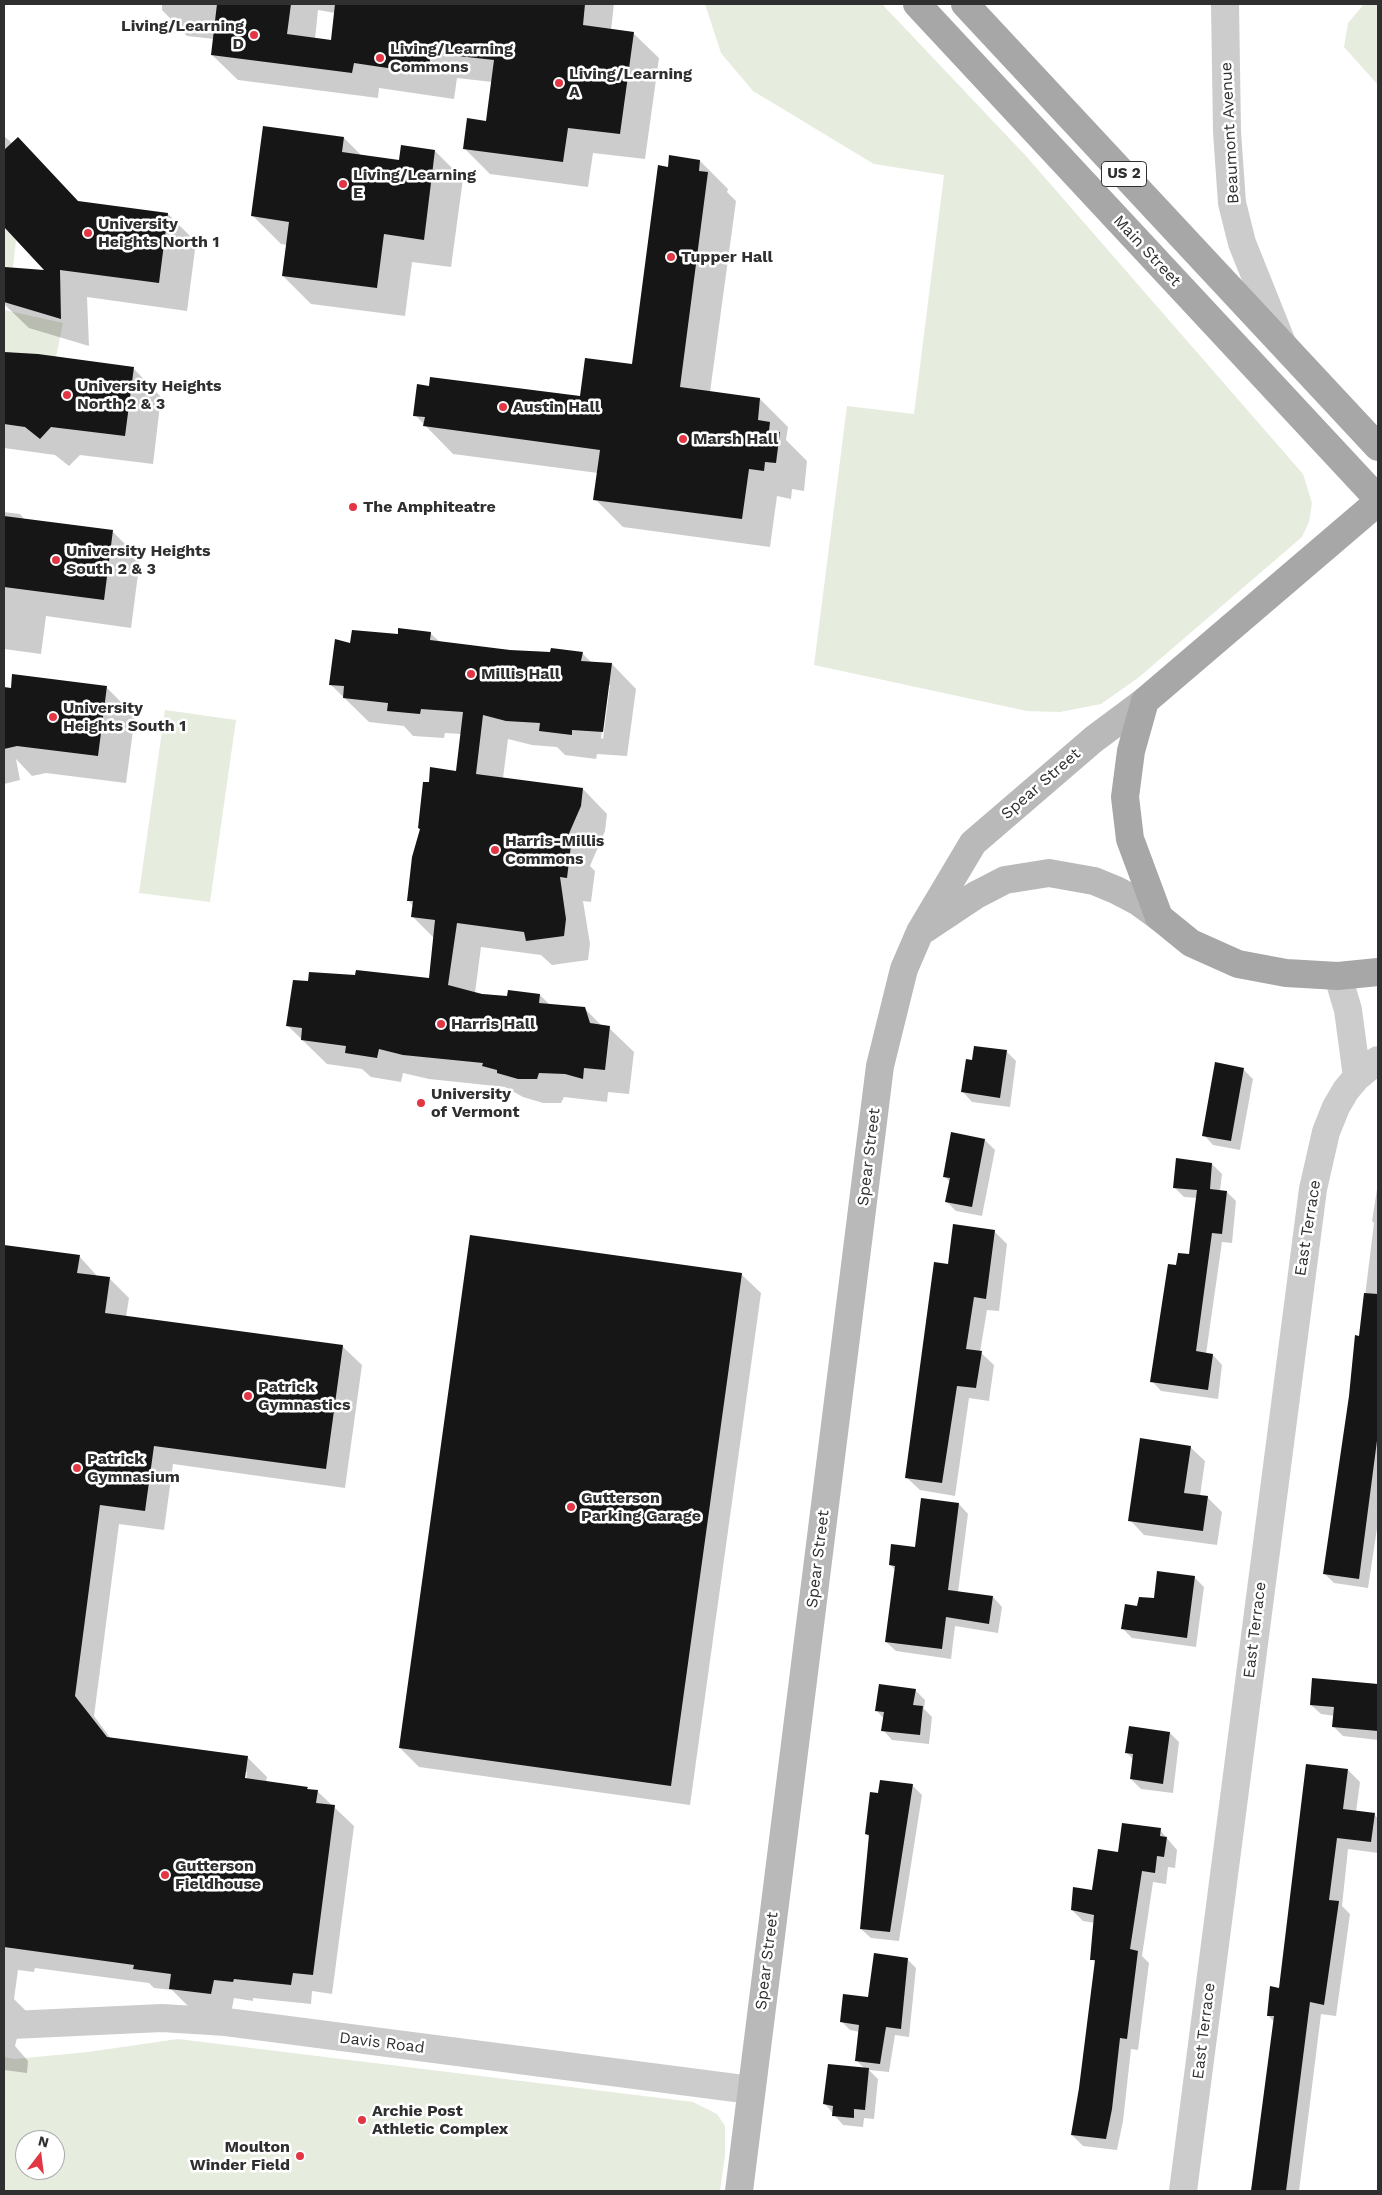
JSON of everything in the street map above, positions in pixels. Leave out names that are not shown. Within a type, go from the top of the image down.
[{"type":"main road","name":"Main Street","points":[[917,4],[1378,500]]},
{"type":"main road","name":"US 2","points":[[965,4],[1378,446]]},
{"type":"main road","name":"Spear Street","points":[[739,2191],[880,1066],[904,969],[920,932],[973,843],[1094,739],[1145,701],[1378,500]]},
{"type":"main road","points":[[1145,701],[1131,751],[1125,797],[1130,839],[1159,917]]},
{"type":"main road","points":[[920,932],[976,896],[1006,880],[1049,873],[1094,881],[1116,890],[1137,901],[1191,943],[1238,964],[1286,973],[1338,976],[1378,972]]},
{"type":"street","name":"Beaumont Avenue","points":[[1225,4],[1227,132],[1232,203],[1242,243],[1282,344]]},
{"type":"street","points":[[1338,976],[1348,1010],[1357,1077]]},
{"type":"street","name":"East Terrace","points":[[1183,2191],[1309,1209],[1326,1132],[1346,1090],[1357,1077],[1378,1060]]},
{"type":"street","name":"Davis Road","points":[[12,2025],[162,2018],[226,2022],[751,2090]]},
{"type":"shaded area","points":[[705,4],[882,4],[1026,156],[1303,474],[1312,503],[1309,522],[1302,537],[1138,678],[1101,704],[1060,712],[1027,711],[814,665],[847,406],[914,414],[944,175],[874,164],[753,91],[721,53]]},
{"type":"shaded area","points":[[1364,4],[1378,4],[1378,85],[1344,47],[1348,23]]},
{"type":"shaded area","points":[[4,227],[16,240],[13,267],[5,267],[4,278]]},
{"type":"shaded area","points":[[4,310],[63,323],[56,357],[38,358],[4,353]]},
{"type":"shaded area","points":[[165,710],[236,720],[210,902],[139,893]]},
{"type":"shaded area","name":"Archie Post Athletic Complex","points":[[178,2039],[693,2102],[717,2114],[725,2126],[725,2155],[720,2191],[4,2191],[4,2057],[15,2059],[88,2052]]},
{"type":"building","points":[[217,4],[291,4],[287,34],[331,40],[335,4],[585,4],[583,25],[634,32],[620,134],[568,128],[563,162],[463,149],[467,118],[486,121],[494,60],[431,53],[428,74],[354,63],[352,73],[211,55]]},
{"type":"building","name":"Living/Learning E","points":[[263,126],[344,137],[342,152],[399,160],[401,145],[435,150],[424,240],[384,234],[377,288],[282,276],[289,222],[251,216]]},
{"type":"building","name":"University Heights North 1","points":[[18,137],[78,201],[168,213],[159,283],[60,270],[61,319],[4,302],[5,267],[44,270],[4,227],[4,150]]},
{"type":"building","points":[[669,155],[700,160],[699,171],[708,172],[680,387],[760,398],[758,420],[770,422],[769,431],[780,432],[776,463],[765,462],[764,471],[749,469],[742,519],[593,500],[600,450],[423,426],[425,417],[413,416],[417,384],[429,386],[430,377],[580,396],[585,358],[632,364],[658,165],[668,167]]},
{"type":"building","name":"University Heights North 2 & 3","points":[[4,352],[38,354],[134,367],[125,436],[51,427],[40,439],[25,427],[4,424]]},
{"type":"building","name":"University Heights South 2 & 3","points":[[4,516],[113,530],[104,600],[4,587]]},
{"type":"building","points":[[398,628],[431,632],[430,640],[510,650],[550,652],[551,648],[583,652],[581,661],[612,663],[603,732],[572,730],[572,735],[539,731],[540,723],[506,721],[483,715],[476,774],[583,788],[581,806],[564,845],[571,845],[567,878],[560,877],[566,919],[564,936],[526,941],[524,932],[457,923],[448,985],[482,994],[507,996],[508,990],[540,994],[539,1003],[585,1007],[590,1023],[610,1026],[605,1070],[584,1068],[583,1079],[565,1074],[539,1073],[537,1079],[518,1079],[497,1073],[497,1070],[482,1066],[483,1063],[403,1055],[379,1049],[377,1058],[345,1053],[346,1046],[301,1040],[302,1028],[286,1026],[293,980],[308,981],[309,972],[355,975],[356,970],[429,978],[435,920],[411,917],[413,901],[407,901],[412,857],[420,829],[418,828],[423,782],[429,782],[430,767],[456,771],[463,712],[421,709],[420,714],[387,711],[388,703],[343,698],[344,686],[329,685],[335,639],[350,643],[352,630],[398,634]]},
{"type":"building","name":"University Heights South 1","points":[[12,674],[107,686],[98,756],[17,746],[4,749],[4,687],[11,688]]},
{"type":"building","points":[[974,1046],[1007,1050],[1000,1098],[961,1092],[966,1059],[972,1060]]},
{"type":"building","points":[[1215,1062],[1244,1068],[1231,1141],[1202,1136]]},
{"type":"building","points":[[951,1132],[985,1139],[972,1207],[945,1202],[950,1178],[943,1177]]},
{"type":"building","points":[[1176,1158],[1212,1163],[1210,1189],[1227,1191],[1222,1234],[1212,1233],[1196,1351],[1213,1354],[1208,1390],[1150,1382],[1168,1264],[1176,1265],[1178,1253],[1189,1254],[1197,1190],[1173,1188]]},
{"type":"building","points":[[953,1224],[995,1230],[986,1299],[974,1297],[966,1349],[982,1351],[976,1388],[957,1386],[942,1483],[905,1478],[934,1262],[948,1264]]},
{"type":"building","name":"Gutterson Parking Garage","points":[[470,1235],[742,1273],[671,1786],[399,1748]]},
{"type":"building","points":[[4,1245],[80,1255],[77,1273],[110,1277],[105,1313],[343,1345],[326,1469],[154,1446],[145,1511],[100,1505],[75,1696],[107,1737],[248,1756],[245,1778],[318,1790],[316,1803],[335,1805],[313,1975],[293,1973],[291,1985],[234,1979],[233,1982],[214,1980],[211,1994],[169,1989],[171,1974],[133,1969],[134,1965],[4,1947]]},
{"type":"building","points":[[1364,1293],[1378,1294],[1378,1433],[1359,1579],[1323,1574],[1349,1396],[1355,1335],[1359,1336]]},
{"type":"building","points":[[1140,1438],[1191,1446],[1184,1493],[1208,1496],[1203,1531],[1128,1521]]},
{"type":"building","points":[[921,1498],[959,1503],[948,1590],[993,1596],[989,1624],[946,1617],[942,1649],[885,1642],[895,1566],[889,1565],[891,1544],[915,1547]]},
{"type":"building","points":[[1157,1571],[1195,1576],[1187,1638],[1121,1629],[1125,1604],[1137,1606],[1139,1597],[1154,1598]]},
{"type":"building","points":[[1312,1678],[1378,1684],[1378,1731],[1332,1727],[1334,1707],[1310,1705]]},
{"type":"building","points":[[879,1684],[916,1689],[913,1705],[923,1706],[920,1735],[881,1731],[884,1712],[875,1711]]},
{"type":"building","points":[[1129,1726],[1170,1732],[1163,1784],[1130,1779],[1133,1754],[1125,1753]]},
{"type":"building","points":[[1306,1764],[1348,1769],[1343,1809],[1375,1813],[1371,1842],[1337,1838],[1329,1900],[1339,1901],[1324,2005],[1310,2002],[1286,2191],[1251,2191],[1274,2016],[1267,2016],[1270,1986],[1279,1988]]},
{"type":"building","points":[[880,1780],[913,1784],[890,1932],[860,1929],[869,1835],[865,1834],[870,1792],[878,1793]]},
{"type":"building","points":[[1122,1823],[1161,1828],[1160,1836],[1167,1837],[1164,1857],[1157,1856],[1155,1873],[1142,1871],[1130,1949],[1138,1951],[1127,2039],[1120,2038],[1112,2109],[1106,2139],[1071,2135],[1079,2088],[1095,1960],[1090,1960],[1094,1915],[1071,1910],[1073,1887],[1092,1890],[1098,1849],[1118,1852]]},
{"type":"building","points":[[874,1953],[908,1958],[901,2029],[886,2027],[880,2064],[855,2061],[859,2025],[840,2022],[843,1994],[868,1997]]},
{"type":"building","points":[[828,2064],[869,2068],[865,2110],[854,2109],[854,2118],[832,2116],[833,2106],[823,2104]]},
{"type":"place","name":"Living/Learning D","points":[[254,35]]},
{"type":"place","name":"Living/Learning Commons","points":[[380,58]]},
{"type":"place","name":"Living/Learning A","points":[[559,83]]},
{"type":"place","name":"Living/Learning E","points":[[343,184]]},
{"type":"place","name":"University Heights North 1","points":[[88,233]]},
{"type":"place","name":"Tupper Hall","points":[[671,257]]},
{"type":"place","name":"University Heights North 2 & 3","points":[[67,395]]},
{"type":"place","name":"Austin Hall","points":[[503,407]]},
{"type":"place","name":"Marsh Hall","points":[[683,439]]},
{"type":"place","name":"The Amphiteatre","points":[[353,507]]},
{"type":"place","name":"University Heights South 2 & 3","points":[[56,560]]},
{"type":"place","name":"Millis Hall","points":[[471,674]]},
{"type":"place","name":"University Heights South 1","points":[[53,717]]},
{"type":"place","name":"Harris-Millis Commons","points":[[495,850]]},
{"type":"place","name":"Harris Hall","points":[[441,1024]]},
{"type":"place","name":"University of Vermont","points":[[421,1103]]},
{"type":"place","name":"Patrick Gymnastics","points":[[248,1396]]},
{"type":"place","name":"Patrick Gymnasium","points":[[77,1468]]},
{"type":"place","name":"Gutterson Parking Garage","points":[[571,1507]]},
{"type":"place","name":"Gutterson Fieldhouse","points":[[165,1875]]},
{"type":"place","name":"Archie Post Athletic Complex","points":[[362,2120]]},
{"type":"place","name":"Moulton Winder Field","points":[[300,2156]]}]
